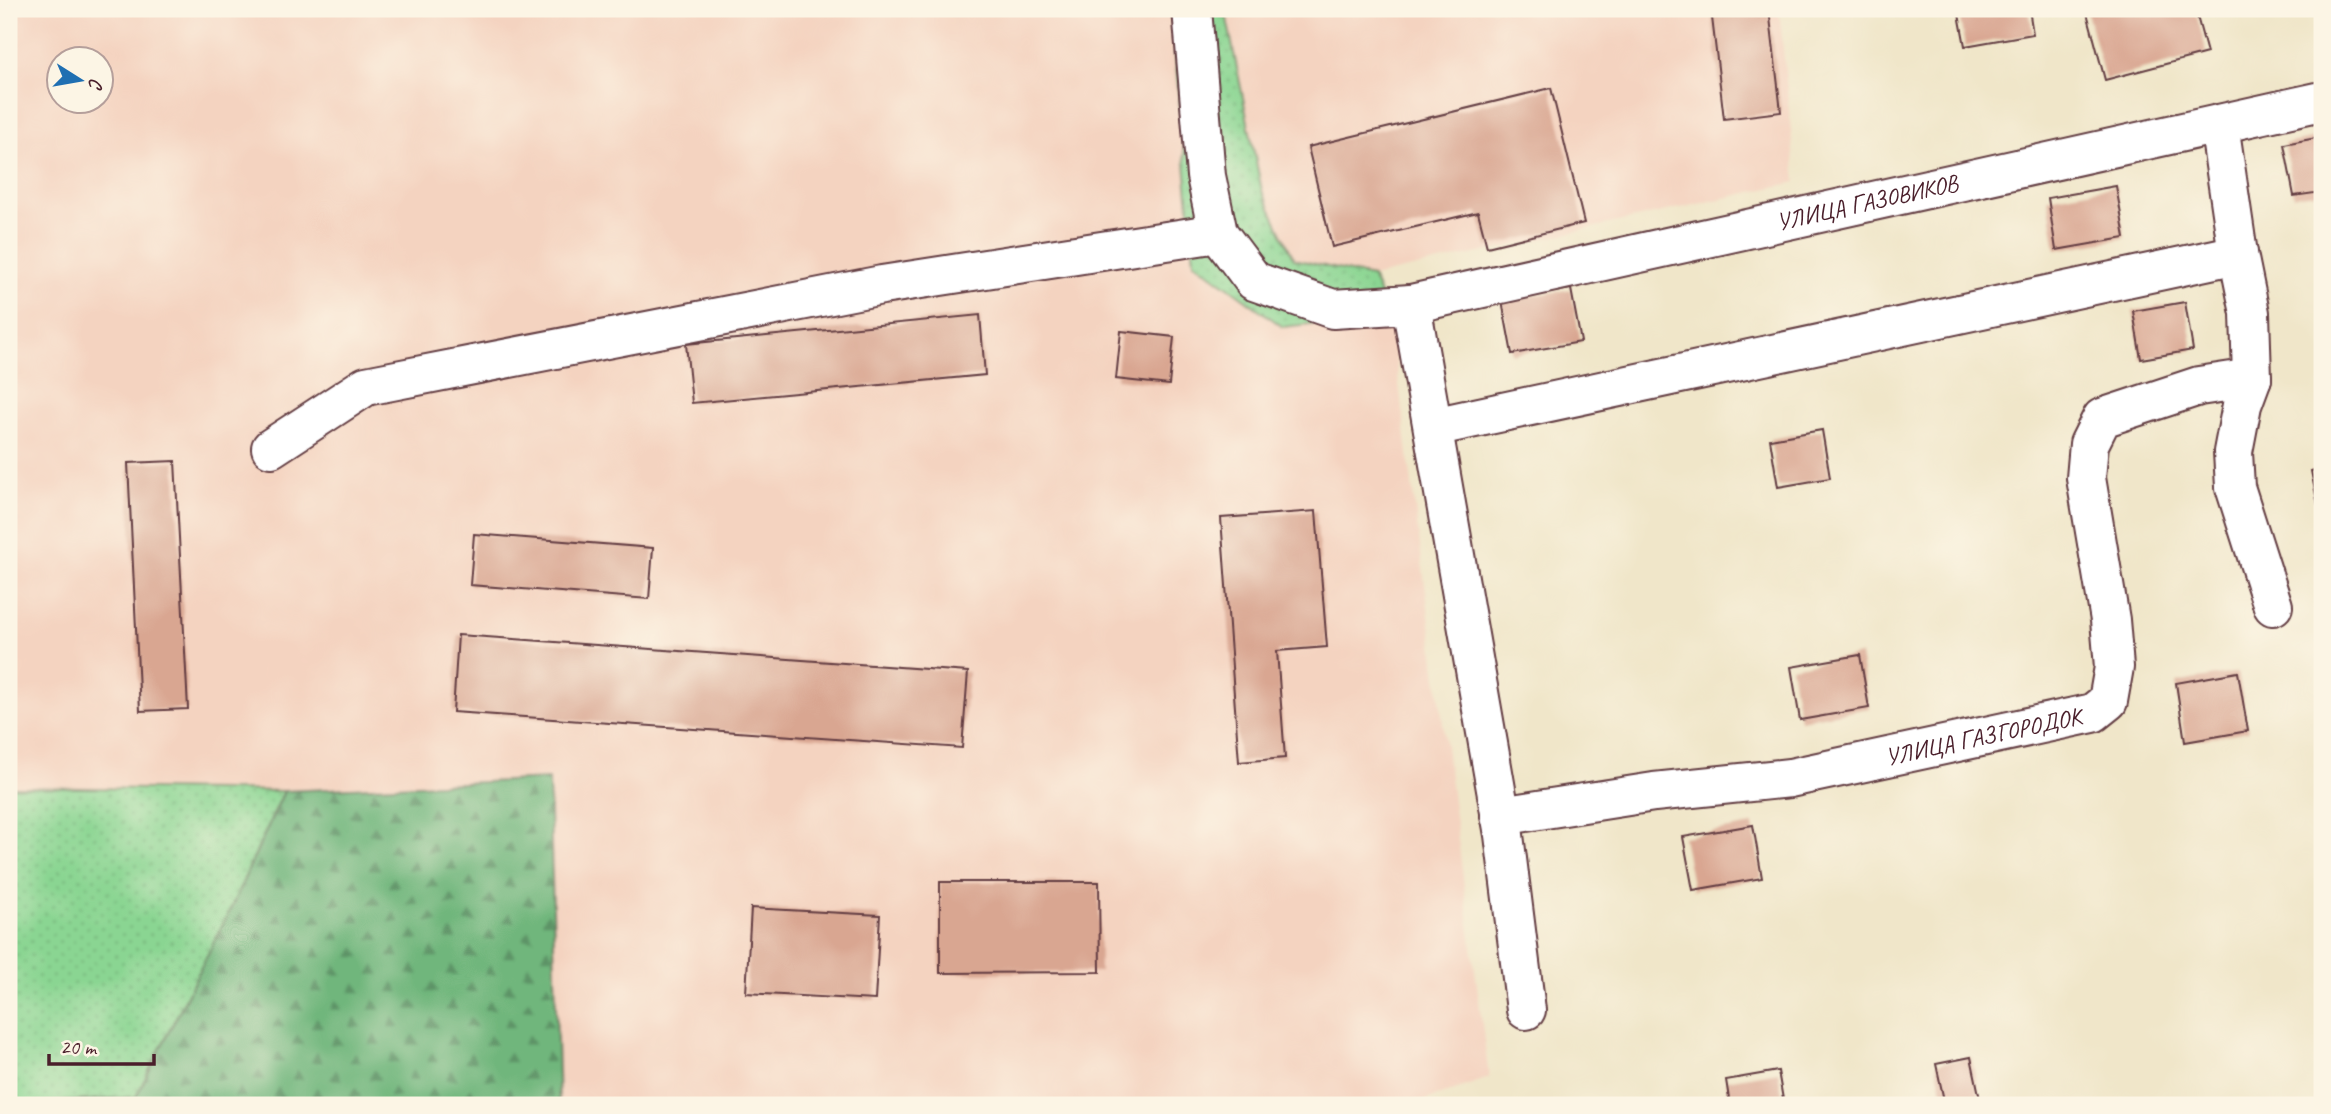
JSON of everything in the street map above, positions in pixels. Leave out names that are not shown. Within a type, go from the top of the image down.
[{"type":"street","points":[[271,448],[366,386],[882,285],[1217,233],[1206,176],[1192,9]]},
{"type":"street","name":"УЛИЦА ГАЗОВИКОВ","points":[[1217,233],[1254,281],[1333,309],[1411,304],[2322,101]]},
{"type":"street","points":[[2219,124],[2238,254],[2250,313],[2252,379],[2242,405],[2233,452],[2235,487],[2273,606]]},
{"type":"street","points":[[1433,427],[2238,254]]},
{"type":"street","points":[[1411,304],[1500,816],[1526,1010]]},
{"type":"street","name":"УЛИЦА ГАЗГОРОДОК","points":[[1500,816],[1654,792],[1790,778],[2093,713],[2108,701],[2114,667],[2110,620],[2087,478],[2089,444],[2102,418],[2199,386],[2252,379]]},
{"type":"shaded area","points":[[9,9],[1171,9],[1194,262],[1390,315],[1489,1078],[1411,1105],[559,1105],[548,779],[284,791],[9,787]]},
{"type":"shaded area","points":[[1225,9],[1779,9],[1796,182],[1372,277],[1294,259],[1262,191]]},
{"type":"green space","points":[[1171,9],[1225,9],[1262,191],[1294,259],[1372,277],[1390,315],[1283,327],[1194,262]]},
{"type":"green space","points":[[549,779],[559,1105],[32,1105],[136,1097],[231,908],[284,791]]},
{"type":"green space","points":[[9,787],[284,791],[231,908],[136,1097],[9,1105]]},
{"type":"building","points":[[1711,9],[1769,9],[1781,112],[1724,119]]},
{"type":"building","points":[[1958,9],[2029,9],[2033,34],[1965,46]]},
{"type":"building","points":[[2086,9],[2195,9],[2207,53],[2105,80]]},
{"type":"building","points":[[1551,88],[1584,223],[1487,247],[1478,212],[1332,247],[1308,147]]},
{"type":"building","points":[[2322,137],[2322,192],[2294,196],[2284,144]]},
{"type":"building","points":[[2116,186],[2125,238],[2056,250],[2048,198]]},
{"type":"building","points":[[1571,289],[1581,342],[1512,354],[1502,301]]},
{"type":"building","points":[[2185,302],[2193,350],[2141,359],[2133,311]]},
{"type":"building","points":[[980,315],[985,375],[692,403],[686,344]]},
{"type":"building","points":[[1121,331],[1174,337],[1169,385],[1116,379]]},
{"type":"building","points":[[1822,430],[1830,478],[1778,487],[1770,439]]},
{"type":"building","points":[[175,461],[188,709],[140,711],[128,463]]},
{"type":"building","points":[[2322,468],[2322,520],[2321,520],[2311,471]]},
{"type":"building","points":[[1316,511],[1327,647],[1277,651],[1285,758],[1239,762],[1221,518]]},
{"type":"building","points":[[474,534],[653,548],[649,599],[470,585]]},
{"type":"building","points":[[458,635],[968,672],[962,748],[453,712]]},
{"type":"building","points":[[1860,655],[1869,708],[1800,720],[1791,667]]},
{"type":"building","points":[[2238,672],[2248,731],[2185,742],[2176,683]]},
{"type":"building","points":[[1753,825],[1762,878],[1693,890],[1683,837]]},
{"type":"building","points":[[940,882],[1099,882],[1100,972],[940,973]]},
{"type":"building","points":[[751,908],[880,915],[875,1000],[746,993]]},
{"type":"building","points":[[1971,1057],[1981,1104],[1945,1105],[1936,1064]]},
{"type":"building","points":[[1778,1071],[1784,1105],[1730,1105],[1726,1080]]}]
